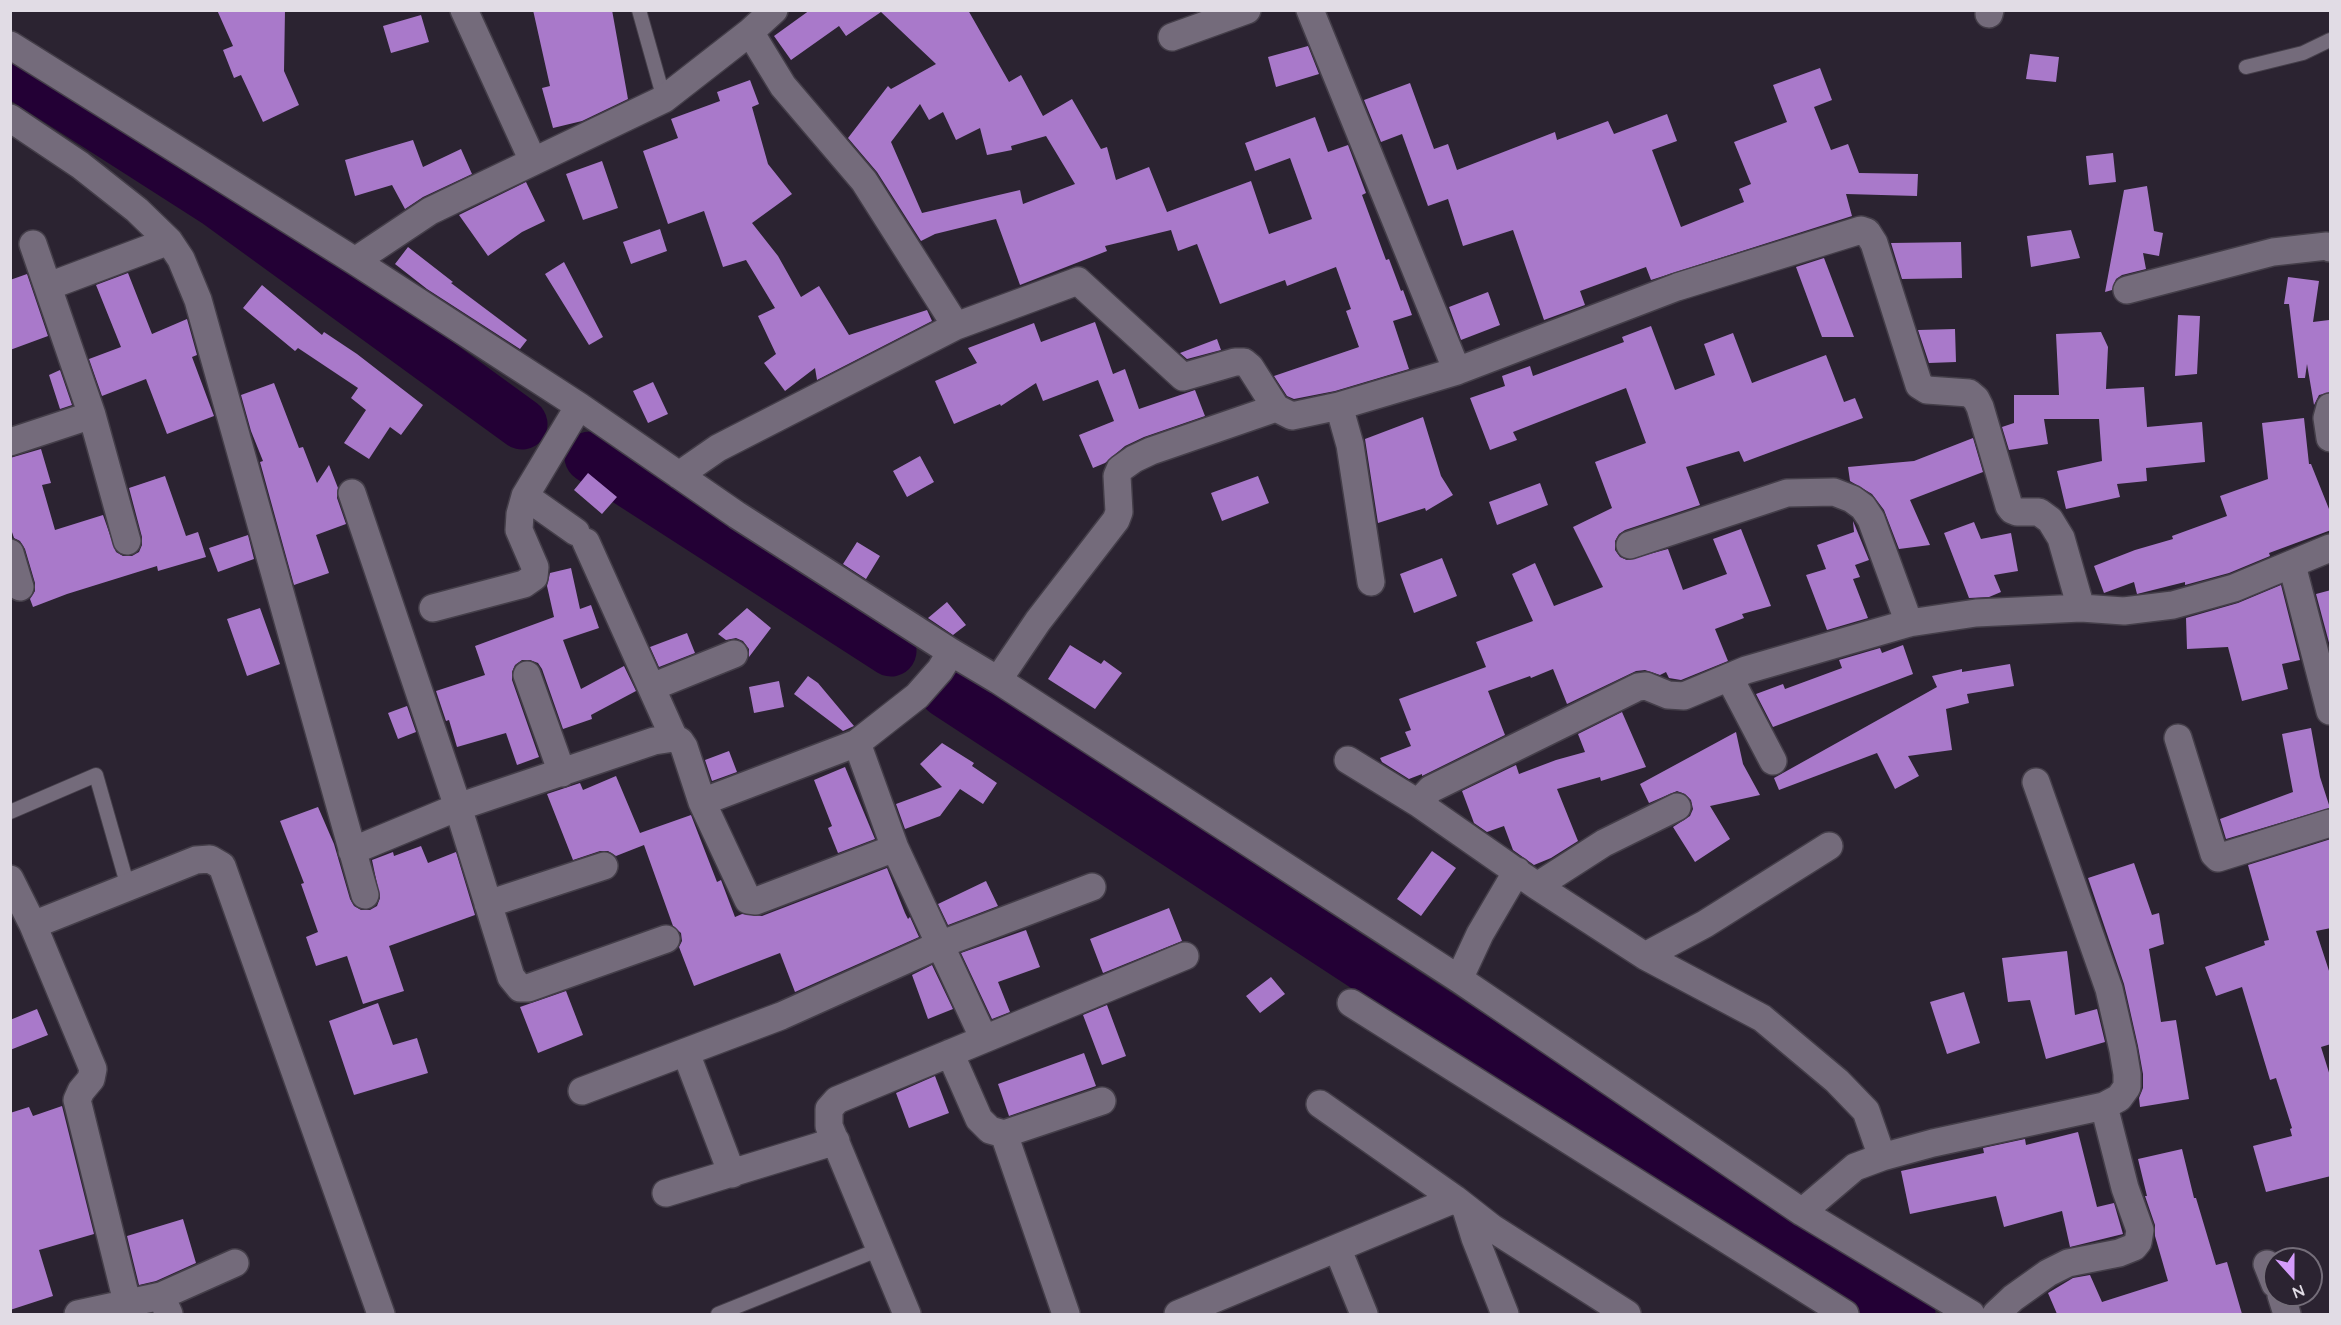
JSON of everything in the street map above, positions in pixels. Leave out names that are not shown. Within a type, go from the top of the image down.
[{"type":"street","points":[[464,10],[533,161]]},
{"type":"street","points":[[355,261],[430,211],[664,99],[750,32],[774,10]]},
{"type":"street","points":[[1172,37],[1247,10]]},
{"type":"street","points":[[1310,10],[1457,371]]},
{"type":"street","points":[[750,32],[783,86],[864,181],[956,326]]},
{"type":"street","points":[[10,45],[355,261],[575,413],[679,475],[945,661],[998,680],[1459,980],[1802,1212],[1971,1314]]},
{"type":"street","points":[[10,118],[80,165],[137,210],[169,241],[181,259],[198,300],[365,895]]},
{"type":"street","points":[[679,475],[718,448],[956,326],[1078,281],[1183,376],[1235,362],[1244,362],[1251,367],[1276,408],[1292,416],[1339,406],[1457,371],[1677,287],[1861,230],[1867,232],[1874,243],[1919,385],[1928,390],[1969,393],[1976,399],[2009,506],[2017,512],[2039,512],[2050,520],[2061,538],[2081,608]]},
{"type":"street","points":[[49,286],[169,241]]},
{"type":"street","points":[[33,244],[92,415],[127,541]]},
{"type":"street","points":[[2127,290],[2273,252],[2327,246],[2331,248]]},
{"type":"street","points":[[1339,406],[1350,445],[1371,582]]},
{"type":"street","points":[[2331,407],[2327,418],[2331,438]]},
{"type":"street","points":[[998,680],[1116,520],[1119,512],[1117,476],[1120,469],[1151,451],[1276,408]]},
{"type":"street","points":[[433,608],[524,584],[534,577],[535,567],[519,531],[520,514],[525,496],[575,413]]},
{"type":"street","points":[[10,442],[92,415]]},
{"type":"street","points":[[1630,545],[1787,493],[1834,492],[1852,499],[1863,507],[1871,519],[1909,623]]},
{"type":"street","points":[[352,493],[458,807],[511,977],[520,988],[528,988],[666,939]]},
{"type":"street","points":[[525,496],[581,537],[674,738]]},
{"type":"street","points":[[1418,803],[1431,789],[1638,687],[1646,686],[1668,695],[1684,696],[1746,670],[1909,623],[1976,613],[2081,608],[2124,611],[2173,605],[2234,588],[2331,548]]},
{"type":"street","points":[[10,553],[20,587]]},
{"type":"street","points":[[2292,565],[2331,711]]},
{"type":"street","points":[[651,687],[734,654]]},
{"type":"street","points":[[702,802],[857,743],[917,696],[945,661]]},
{"type":"street","points":[[527,675],[562,773]]},
{"type":"street","points":[[1729,677],[1773,761]]},
{"type":"street","points":[[352,852],[458,807],[654,741],[674,738],[684,747],[702,802],[743,893],[752,902],[895,848]]},
{"type":"street","points":[[2178,738],[2214,854],[2218,858],[2331,823]]},
{"type":"street","points":[[857,743],[895,848],[984,1039]]},
{"type":"street","points":[[1348,760],[1418,803],[1645,956],[1762,1018],[1829,1074],[1866,1111],[1882,1156]]},
{"type":"street","points":[[1802,1212],[1855,1167],[1882,1156],[2104,1106],[2119,1098],[2127,1087],[2123,1050],[2109,989],[2036,782]]},
{"type":"street","points":[[1459,980],[1479,934],[1527,878],[1677,807]]},
{"type":"street","points":[[1645,956],[1706,924],[1829,846]]},
{"type":"street","points":[[33,925],[196,860],[210,859],[222,866],[381,1314]]},
{"type":"street","points":[[488,904],[604,866]]},
{"type":"street","points":[[10,879],[33,925],[93,1069],[91,1079],[77,1100],[127,1302]]},
{"type":"street","points":[[582,1091],[781,1016],[939,945],[1092,887]]},
{"type":"street","points":[[907,1314],[836,1141],[828,1117],[830,1109],[837,1100],[1185,956]]},
{"type":"street","points":[[1351,1003],[1845,1314]]},
{"type":"street","points":[[686,1053],[732,1174]]},
{"type":"street","points":[[951,1053],[979,1119],[990,1130],[1004,1134],[1102,1101]]},
{"type":"street","points":[[1320,1104],[1461,1204],[1627,1314]]},
{"type":"street","points":[[1996,1314],[2013,1298],[2058,1268],[2080,1260],[2119,1253],[2138,1242],[2140,1230],[2125,1188],[2104,1106]]},
{"type":"street","points":[[1004,1134],[1066,1314]]},
{"type":"street","points":[[666,1193],[836,1141]]},
{"type":"street","points":[[1178,1314],[1461,1204]]},
{"type":"street","points":[[1461,1204],[1505,1314]]},
{"type":"street","points":[[1338,1250],[1364,1314]]},
{"type":"street","points":[[78,1314],[127,1302],[165,1305],[235,1263]]},
{"type":"lane","points":[[639,10],[664,99]]},
{"type":"lane","points":[[2246,67],[2303,53],[2331,40]]},
{"type":"lane","points":[[10,812],[96,775],[128,887]]},
{"type":"lane","points":[[718,1314],[880,1249]]},
{"type":"building","points":[[217,10],[285,10],[284,71],[299,105],[263,122],[241,75],[234,78],[223,50],[233,46]]},
{"type":"building","points":[[533,10],[612,10],[628,99],[582,121],[553,128],[542,88],[550,86]]},
{"type":"building","points":[[810,10],[968,10],[1009,82],[1021,75],[1043,116],[1072,99],[1101,149],[1107,147],[1116,180],[1149,167],[1167,212],[1251,181],[1269,234],[1312,219],[1290,158],[1255,171],[1245,143],[1315,117],[1328,152],[1348,145],[1366,193],[1362,195],[1386,260],[1389,259],[1401,291],[1403,290],[1412,315],[1393,321],[1409,369],[1335,391],[1294,399],[1287,396],[1274,376],[1359,347],[1346,311],[1351,309],[1336,267],[1287,286],[1285,280],[1220,304],[1197,244],[1178,251],[1171,230],[1105,246],[1107,251],[1020,285],[996,219],[935,234],[921,241],[877,172],[848,138],[888,86],[891,89],[936,64],[881,12],[846,36],[839,26],[791,60],[774,36]],"holes":[[[920,104],[929,120],[943,112],[956,140],[980,128],[987,155],[1012,150],[1011,146],[1046,136],[1075,184],[1023,204],[1020,190],[922,213],[891,142]]]},
{"type":"building","points":[[421,15],[429,42],[391,53],[383,26]]},
{"type":"building","points":[[1308,46],[1319,74],[1276,87],[1268,57]]},
{"type":"building","points":[[2030,54],[2059,57],[2056,82],[2026,79]]},
{"type":"building","points":[[1820,68],[1832,100],[1814,107],[1831,150],[1848,144],[1859,173],[1918,174],[1917,196],[1846,194],[1852,216],[1651,280],[1646,267],[1580,291],[1585,305],[1544,320],[1513,230],[1463,246],[1448,199],[1428,206],[1402,134],[1381,142],[1364,100],[1410,83],[1434,149],[1448,144],[1457,170],[1555,132],[1557,140],[1608,121],[1614,134],[1667,114],[1677,141],[1652,150],[1681,227],[1744,202],[1739,189],[1751,184],[1734,142],[1787,122],[1773,85]]},
{"type":"building","points":[[750,80],[759,104],[752,107],[768,164],[792,194],[752,223],[778,256],[801,297],[819,286],[849,335],[927,310],[932,321],[817,380],[815,368],[785,391],[764,363],[776,354],[758,316],[775,308],[746,260],[723,267],[704,211],[668,224],[643,151],[678,138],[671,119],[720,101],[717,92]]},
{"type":"building","points":[[413,140],[423,167],[461,149],[472,174],[423,197],[405,209],[392,185],[355,196],[345,160]]},
{"type":"building","points":[[2113,153],[2116,182],[2089,185],[2086,156]]},
{"type":"building","points":[[602,161],[618,208],[583,220],[566,174]]},
{"type":"building","points":[[526,182],[545,221],[522,232],[488,256],[459,215]]},
{"type":"building","points":[[2147,186],[2154,231],[2163,233],[2159,256],[2143,253],[2146,269],[2122,275],[2116,279],[2112,290],[2105,292],[2124,190]]},
{"type":"building","points":[[660,229],[667,251],[631,264],[623,242]]},
{"type":"building","points":[[2071,230],[2080,258],[2031,267],[2027,236]]},
{"type":"building","points":[[1961,242],[1962,278],[1902,279],[1891,243]]},
{"type":"building","points":[[408,247],[453,282],[451,283],[527,340],[520,349],[427,289],[395,264]]},
{"type":"building","points":[[1824,258],[1854,337],[1822,337],[1796,267]]},
{"type":"building","points":[[564,262],[603,337],[589,345],[545,274]]},
{"type":"building","points":[[128,273],[152,334],[187,319],[197,355],[192,357],[214,416],[167,434],[146,379],[102,396],[89,359],[121,347],[96,285]]},
{"type":"building","points":[[27,274],[48,336],[10,350],[10,280]]},
{"type":"building","points":[[2288,277],[2319,281],[2313,322],[2329,320],[2331,392],[2319,395],[2314,405],[2307,364],[2305,378],[2298,378],[2289,304],[2284,304]]},
{"type":"building","points":[[262,285],[322,335],[324,332],[357,354],[423,405],[401,435],[390,427],[369,459],[344,443],[366,410],[351,398],[358,388],[298,348],[295,351],[243,308]]},
{"type":"building","points":[[1488,292],[1500,325],[1461,340],[1449,307]]},
{"type":"building","points":[[2178,315],[2200,316],[2197,374],[2175,376]]},
{"type":"building","points":[[1095,322],[1113,374],[1125,369],[1139,409],[1195,390],[1205,416],[1144,437],[1125,446],[1105,463],[1093,468],[1079,435],[1114,421],[1098,380],[1043,401],[1036,383],[1001,406],[1000,404],[954,424],[935,381],[977,363],[968,348],[1034,323],[1041,342]]},
{"type":"building","points":[[1651,326],[1675,390],[1715,375],[1704,344],[1733,333],[1752,383],[1826,355],[1844,402],[1855,398],[1863,418],[1744,462],[1739,451],[1686,467],[1700,505],[1625,530],[1615,541],[1615,550],[1620,557],[1627,560],[1668,549],[1683,590],[1727,574],[1713,539],[1741,529],[1771,606],[1742,614],[1744,618],[1715,629],[1728,661],[1681,680],[1669,678],[1666,672],[1660,675],[1645,670],[1636,671],[1567,704],[1553,669],[1488,691],[1505,735],[1422,776],[1422,774],[1409,779],[1382,762],[1380,758],[1411,746],[1405,732],[1411,730],[1399,699],[1486,667],[1476,642],[1533,621],[1512,574],[1535,563],[1554,606],[1603,587],[1573,527],[1612,508],[1595,462],[1646,443],[1626,388],[1513,432],[1517,440],[1490,450],[1470,398],[1505,386],[1502,376],[1530,366],[1533,376],[1624,342],[1622,337]]},
{"type":"building","points":[[1955,329],[1956,362],[1929,363],[1918,330]]},
{"type":"building","points":[[2101,332],[2108,347],[2106,389],[2144,387],[2147,427],[2202,422],[2205,462],[2146,468],[2147,481],[2117,484],[2120,497],[2066,509],[2057,471],[2102,461],[2099,419],[2044,419],[2048,444],[2009,450],[2002,427],[2014,423],[2014,395],[2059,395],[2056,334]]},
{"type":"building","points":[[1217,339],[1221,350],[1187,359],[1180,353]]},
{"type":"building","points":[[60,370],[72,405],[60,409],[49,375]]},
{"type":"building","points":[[653,382],[668,414],[648,423],[633,391]]},
{"type":"building","points":[[274,383],[299,448],[303,447],[317,483],[329,465],[338,488],[337,498],[346,524],[316,535],[329,573],[294,585],[260,462],[263,461],[251,431],[241,395]]},
{"type":"building","points":[[1423,417],[1441,476],[1453,495],[1426,511],[1425,508],[1378,523],[1365,439]]},
{"type":"building","points":[[2304,418],[2309,464],[2311,464],[2331,514],[2331,530],[2269,553],[2270,556],[2229,573],[2185,585],[2185,582],[2137,594],[2134,582],[2104,593],[2094,566],[2135,550],[2173,539],[2172,536],[2227,516],[2220,496],[2268,479],[2262,423]]},
{"type":"building","points":[[1973,438],[1983,472],[1910,500],[1930,545],[1899,549],[1884,510],[1872,494],[1850,481],[1848,467],[1914,461]]},
{"type":"building","points":[[41,449],[51,483],[42,485],[55,530],[103,515],[116,552],[123,556],[132,556],[139,552],[142,537],[129,488],[165,476],[186,536],[198,532],[206,557],[158,571],[157,566],[33,607],[30,599],[35,591],[35,583],[25,549],[20,541],[14,538],[10,526],[10,458]]},
{"type":"building","points":[[920,456],[934,482],[907,497],[893,471]]},
{"type":"building","points":[[588,473],[617,497],[602,514],[574,490]]},
{"type":"building","points":[[1258,476],[1269,503],[1222,521],[1211,493]]},
{"type":"building","points":[[1540,483],[1548,505],[1497,525],[1489,502]]},
{"type":"building","points":[[1853,521],[1869,560],[1855,565],[1860,577],[1853,579],[1868,618],[1827,630],[1806,575],[1826,569],[1817,545],[1854,532]]},
{"type":"building","points":[[1974,522],[1981,539],[2011,533],[2018,571],[1994,575],[2001,592],[1989,597],[1969,598],[1944,533]]},
{"type":"building","points":[[248,535],[254,559],[218,572],[209,548]]},
{"type":"building","points":[[857,542],[880,556],[866,579],[843,564]]},
{"type":"building","points":[[1442,558],[1457,596],[1414,613],[1400,574]]},
{"type":"building","points":[[571,568],[580,609],[591,605],[599,628],[563,640],[581,689],[624,666],[636,691],[591,715],[592,719],[563,729],[542,669],[538,663],[522,660],[515,665],[512,680],[539,757],[517,765],[506,733],[457,747],[449,720],[446,721],[436,691],[485,675],[475,646],[554,617],[547,586],[550,573]]},
{"type":"building","points":[[2281,585],[2300,660],[2282,664],[2288,689],[2242,701],[2228,647],[2187,649],[2186,618],[2238,603]]},
{"type":"building","points":[[2331,590],[2331,650],[2316,594]]},
{"type":"building","points":[[947,602],[966,625],[953,635],[928,618]]},
{"type":"building","points":[[260,608],[280,664],[247,676],[227,619]]},
{"type":"building","points":[[747,608],[771,628],[749,657],[749,649],[743,641],[736,638],[726,640],[718,634]]},
{"type":"building","points":[[687,633],[695,653],[659,667],[650,647]]},
{"type":"building","points":[[1070,645],[1101,664],[1104,660],[1122,673],[1095,709],[1048,679]]},
{"type":"building","points":[[1903,645],[1913,674],[1773,727],[1756,694],[1783,684],[1785,689],[1842,668],[1839,660],[1880,648],[1882,653]]},
{"type":"building","points":[[2010,664],[2014,686],[1967,694],[1969,703],[1946,709],[1952,750],[1908,756],[1919,776],[1895,789],[1877,753],[1779,790],[1774,778],[1937,687],[1932,676],[1962,669],[1962,672]]},
{"type":"building","points":[[808,676],[818,683],[854,726],[843,731],[794,694]]},
{"type":"building","points":[[779,681],[784,707],[754,713],[749,687]]},
{"type":"building","points":[[407,706],[416,732],[398,739],[388,713]]},
{"type":"building","points":[[1622,712],[1646,767],[1601,781],[1600,777],[1557,789],[1578,841],[1551,858],[1534,865],[1513,850],[1504,826],[1487,832],[1474,823],[1462,791],[1516,765],[1519,774],[1585,752],[1578,734]]},
{"type":"building","points":[[2311,728],[2320,777],[2330,808],[2226,839],[2220,819],[2293,792],[2282,734]]},
{"type":"building","points":[[1736,732],[1743,764],[1760,795],[1710,806],[1730,839],[1695,862],[1673,827],[1690,816],[1693,809],[1691,800],[1685,794],[1677,791],[1649,803],[1640,784]]},
{"type":"building","points":[[942,743],[974,763],[972,766],[997,783],[983,804],[960,789],[940,816],[905,829],[896,804],[942,787],[920,764]]},
{"type":"building","points":[[729,751],[737,772],[712,781],[705,760]]},
{"type":"building","points":[[845,767],[875,839],[838,853],[828,828],[832,826],[814,780]]},
{"type":"building","points":[[616,776],[640,833],[691,815],[717,882],[721,880],[735,917],[742,914],[762,916],[887,868],[905,913],[908,919],[910,917],[919,937],[795,992],[780,953],[694,986],[679,947],[682,941],[681,933],[673,926],[644,845],[616,856],[608,851],[600,851],[573,860],[547,794],[580,783],[583,790]]},
{"type":"building","points":[[318,807],[334,844],[350,899],[354,906],[361,910],[370,910],[377,906],[380,898],[372,860],[393,852],[394,856],[421,846],[428,863],[456,852],[475,915],[389,946],[404,991],[363,1004],[347,956],[316,966],[306,937],[318,932],[301,884],[304,883],[280,821]]},
{"type":"building","points":[[2331,839],[2331,928],[2316,931],[2331,977],[2331,1044],[2321,1047],[2331,1079],[2331,1176],[2266,1192],[2253,1146],[2292,1136],[2290,1129],[2292,1128],[2276,1078],[2270,1080],[2242,987],[2216,996],[2205,967],[2265,945],[2264,941],[2269,940],[2248,865]]},
{"type":"building","points":[[1432,851],[1456,868],[1421,916],[1397,899]]},
{"type":"building","points":[[2134,863],[2152,915],[2159,913],[2164,944],[2149,949],[2161,1022],[2176,1020],[2189,1099],[2140,1107],[2139,1098],[2143,1088],[2143,1074],[2124,984],[2088,878]]},
{"type":"building","points":[[986,881],[998,906],[948,925],[938,904]]},
{"type":"building","points":[[1169,908],[1182,941],[1103,973],[1090,939]]},
{"type":"building","points":[[1026,930],[1040,967],[998,982],[1010,1012],[992,1019],[961,953]]},
{"type":"building","points":[[2067,951],[2075,1015],[2097,1009],[2105,1042],[2046,1059],[2030,1000],[2008,1002],[2002,958]]},
{"type":"building","points":[[932,965],[953,1009],[928,1019],[912,975]]},
{"type":"building","points":[[1271,977],[1285,994],[1260,1013],[1246,996]]},
{"type":"building","points":[[566,991],[583,1035],[538,1053],[520,1007]]},
{"type":"building","points":[[1964,992],[1980,1043],[1947,1054],[1930,1002]]},
{"type":"building","points":[[378,1003],[393,1045],[417,1038],[428,1073],[354,1095],[329,1021]]},
{"type":"building","points":[[1107,1005],[1126,1056],[1102,1065],[1083,1015]]},
{"type":"building","points":[[37,1009],[48,1035],[10,1050],[10,1020]]},
{"type":"building","points":[[1084,1053],[1096,1086],[1009,1116],[998,1084]]},
{"type":"building","points":[[935,1076],[949,1113],[909,1128],[896,1093]]},
{"type":"building","points":[[62,1106],[94,1234],[39,1250],[53,1296],[10,1310],[10,1113],[29,1107],[33,1116]]},
{"type":"building","points":[[2078,1132],[2097,1207],[2114,1203],[2123,1234],[2070,1247],[2062,1211],[2004,1227],[1996,1196],[1910,1214],[1901,1171],[1984,1153],[1983,1148],[2025,1139],[2026,1145]]},
{"type":"building","points":[[2182,1149],[2194,1198],[2196,1198],[2216,1265],[2227,1262],[2242,1314],[2057,1314],[2048,1293],[2073,1278],[2090,1275],[2102,1302],[2168,1281],[2155,1236],[2155,1225],[2145,1196],[2147,1196],[2138,1159]]},
{"type":"building","points":[[183,1219],[196,1263],[156,1281],[139,1285],[127,1236]]},
{"type":"waterway","points":[[10,70],[218,203],[522,424]]},
{"type":"waterway","points":[[590,457],[891,651]]},
{"type":"waterway","points":[[945,692],[1526,1072],[1910,1314]]}]
